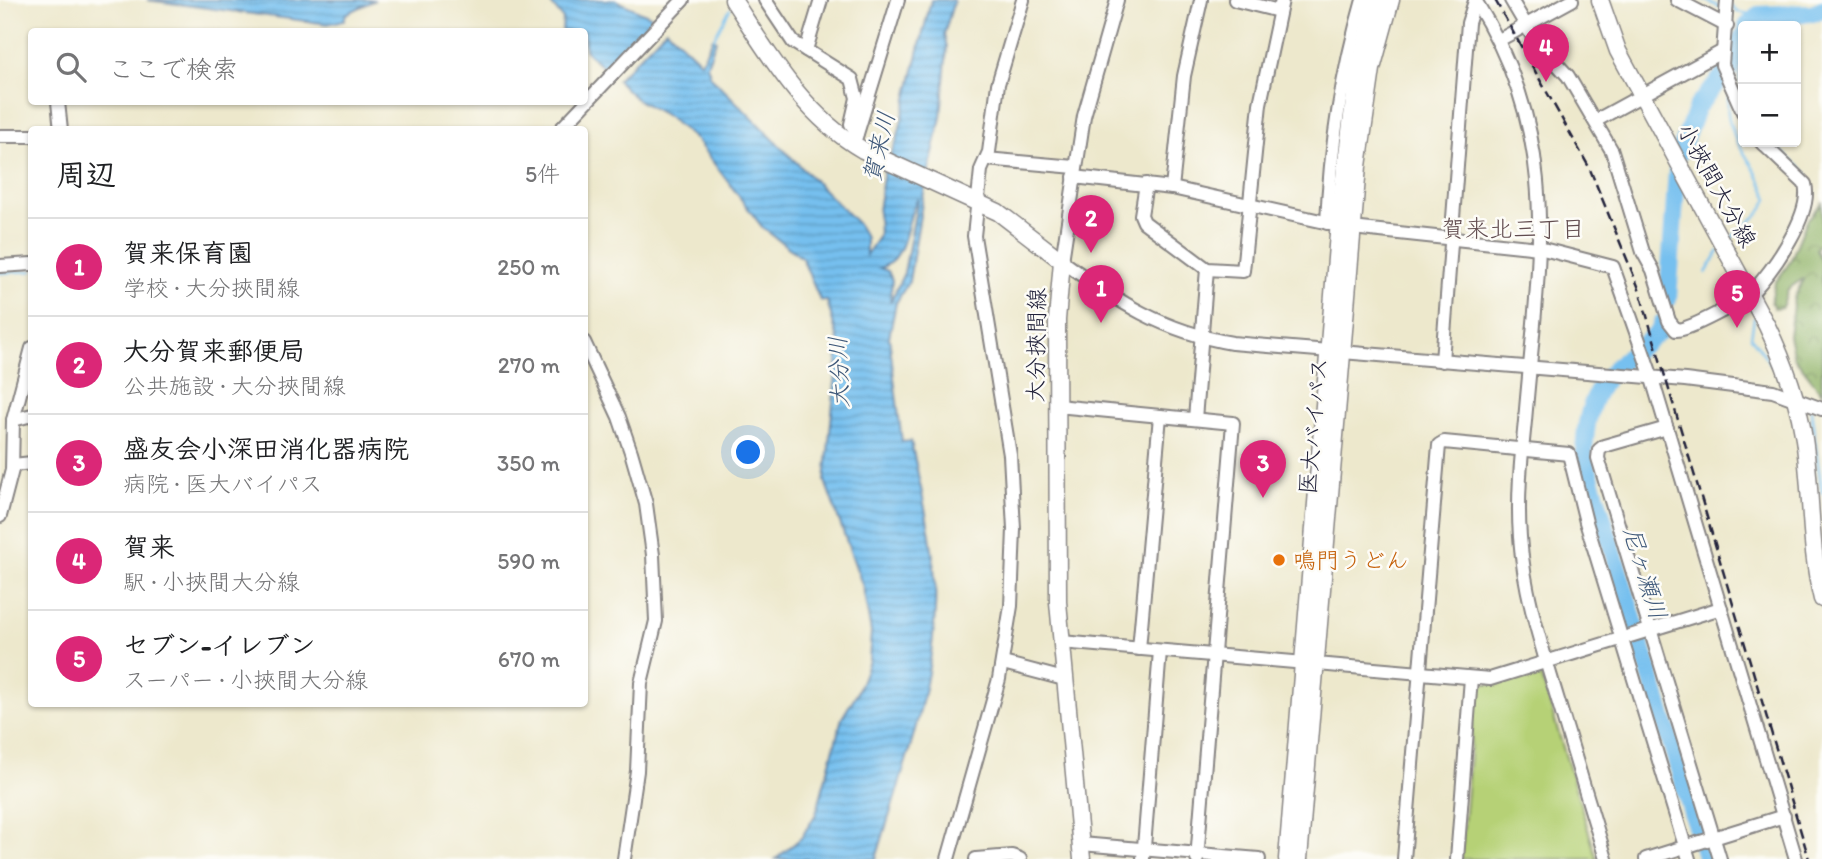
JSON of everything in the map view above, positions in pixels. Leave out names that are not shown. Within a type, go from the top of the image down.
[{"type":"main road","name":"大分挾間線","points":[[733,0],[788,81],[822,119],[858,143],[998,212],[1062,261],[1057,320],[1061,642],[1081,851]]},
{"type":"main road","name":"医大バイパス","points":[[1371,47],[1376,0]]},
{"type":"main road","name":"医大バイパス","points":[[1287,859],[1309,664],[1335,352],[1339,225],[1351,114],[1371,47],[1391,0]]},
{"type":"main road","name":"小挾間大分線","points":[[1600,0],[1614,43],[1774,341],[1793,396],[1803,438],[1811,539],[1822,599]]},
{"type":"main road","name":"医大バイパス","points":[[1299,859],[1309,664]]},
{"type":"street","points":[[588,100],[683,0]]},
{"type":"street","points":[[765,0],[788,36],[854,82],[857,98],[851,124],[858,143]]},
{"type":"street","points":[[806,50],[821,0]]},
{"type":"street","points":[[858,143],[898,0]]},
{"type":"street","points":[[948,859],[1003,663],[1011,606],[1013,503],[1006,431],[975,249],[971,199],[986,159],[998,84],[1023,0]]},
{"type":"street","points":[[1117,0],[1090,95],[1062,261],[1143,316],[1201,337],[1254,345],[1757,389],[1793,396],[1822,409]]},
{"type":"street","points":[[1172,188],[1184,76],[1201,0]]},
{"type":"street","points":[[1146,184],[1142,220],[1207,269],[1243,271],[1260,104],[1281,5],[1235,0]]},
{"type":"street","points":[[1339,225],[1336,125],[1351,42],[1363,0]]},
{"type":"street","points":[[1475,0],[1499,40],[1521,96],[1535,149],[1540,198],[1539,248],[1519,502],[1522,565],[1547,664],[1606,859]]},
{"type":"street","points":[[1442,361],[1468,23],[1475,0]]},
{"type":"street","points":[[1511,0],[1538,44],[1563,69],[1614,158],[1643,252],[1653,270],[1673,328],[1679,330],[1689,327],[1750,294],[1797,228],[1806,192],[1802,181],[1766,147]]},
{"type":"street","points":[[1499,40],[1573,0]]},
{"type":"street","points":[[1676,0],[1727,21]]},
{"type":"street","points":[[1727,1],[1723,70],[1738,101]]},
{"type":"street","points":[[1595,121],[1723,51]]},
{"type":"street","points":[[58,105],[61,126]]},
{"type":"street","points":[[564,126],[584,105]]},
{"type":"street","points":[[0,136],[28,136]]},
{"type":"street","points":[[986,159],[1172,188],[1339,225],[1539,248],[1613,267],[1652,378],[1796,859]]},
{"type":"street","points":[[0,267],[28,264]]},
{"type":"street","points":[[1195,419],[1207,269]]},
{"type":"street","points":[[588,351],[619,417],[631,452],[646,504],[653,555],[656,621],[641,683],[637,771],[624,859]]},
{"type":"street","points":[[0,516],[13,465],[13,420],[28,363]]},
{"type":"street","points":[[1057,406],[1233,422],[1197,856]]},
{"type":"street","points":[[13,420],[28,416]]},
{"type":"street","points":[[1139,649],[1160,416]]},
{"type":"street","points":[[1667,428],[1604,446],[1598,454],[1604,485],[1720,859]]},
{"type":"street","points":[[1404,859],[1439,445],[1444,442],[1569,454],[1583,510],[1687,851]]},
{"type":"street","points":[[13,465],[28,463]]},
{"type":"street","points":[[1061,642],[1471,678],[1500,678],[1721,608]]},
{"type":"street","points":[[1144,854],[1160,651]]},
{"type":"street","points":[[1003,663],[1064,679]]},
{"type":"street","points":[[1457,859],[1471,678]]},
{"type":"street","points":[[1646,859],[1687,851],[1713,838],[1784,816]]},
{"type":"street","points":[[1081,851],[1259,859]]},
{"type":"street","points":[[976,859],[999,856],[1020,859]]},
{"type":"green space","points":[[1822,203],[1822,241],[1816,249],[1822,263],[1822,393],[1794,357],[1789,336],[1794,298],[1804,278],[1788,289],[1782,307],[1774,308],[1771,302],[1775,283],[1790,262],[1807,220]]},
{"type":"green space","points":[[1540,672],[1597,859],[1461,859],[1476,684],[1497,684]]},
{"type":"water","points":[[147,0],[375,0],[346,14],[344,20],[328,24]]},
{"type":"water","points":[[548,0],[615,0],[653,17],[605,69],[588,53],[588,28],[562,28],[563,19]]},
{"type":"water","name":"大分川","points":[[931,0],[954,0],[944,35],[947,47],[941,117],[923,197],[909,281],[896,303],[889,337],[902,442],[911,441],[932,546],[935,610],[928,673],[913,736],[876,859],[776,859],[801,838],[816,814],[842,718],[857,693],[869,661],[871,632],[863,587],[825,481],[839,343],[827,301],[820,300],[802,258],[763,228],[697,141],[667,116],[636,99],[617,80],[666,29],[701,62],[713,38],[716,40],[707,65],[711,77],[857,223],[866,238],[866,255],[879,236],[878,211],[884,170],[897,140]],"holes":[[[918,198],[904,273],[890,303],[892,280],[888,271],[880,268],[890,263],[902,247]]]},
{"type":"waterway","points":[[1705,0],[1720,7]]},
{"type":"waterway","points":[[1732,7],[1737,12],[1758,15]]},
{"type":"waterway","points":[[714,38],[730,9]]},
{"type":"waterway","name":"尼ヶ瀬川","points":[[1752,21],[1758,15],[1812,13],[1822,9]]},
{"type":"waterway","name":"尼ヶ瀬川","points":[[1680,152],[1697,107],[1736,60],[1738,53]]},
{"type":"waterway","points":[[1733,77],[1736,60]]},
{"type":"waterway","points":[[1737,63],[1741,84]]},
{"type":"waterway","points":[[1729,94],[1728,109],[1734,136],[1756,172],[1768,199],[1760,213],[1730,239]]},
{"type":"waterway","points":[[1777,147],[1807,174],[1812,190]]},
{"type":"waterway","name":"尼ヶ瀬川","points":[[1668,299],[1677,171]]},
{"type":"waterway","points":[[1706,273],[1719,251]]},
{"type":"waterway","points":[[0,273],[28,271]]},
{"type":"waterway","points":[[1754,318],[1751,337],[1779,375]]},
{"type":"waterway","name":"尼ヶ瀬川","points":[[1662,323],[1658,333],[1625,359],[1602,384],[1589,414],[1584,456],[1706,859]]},
{"type":"waterway","points":[[1811,410],[1822,493]]},
{"type":"railway","points":[[1495,0],[1589,167],[1638,286],[1809,859]]},
{"type":"place","name":"賀来","points":[[1546,82]]},
{"type":"place","name":"大分賀来郵便局","points":[[1091,253]]},
{"type":"place","name":"賀来保育園","points":[[1101,323]]},
{"type":"place","name":"セブン-イレブン","points":[[1737,328]]},
{"type":"place","name":"盛友会小深田消化器病院","points":[[1263,498]]},
{"type":"place","name":"鳴門うどん","points":[[1279,560]]},
{"type":"district","name":"賀来北三丁目","points":[[1513,229]]},
{"type":"water label","name":"賀来川","points":[[879,147]]}]
